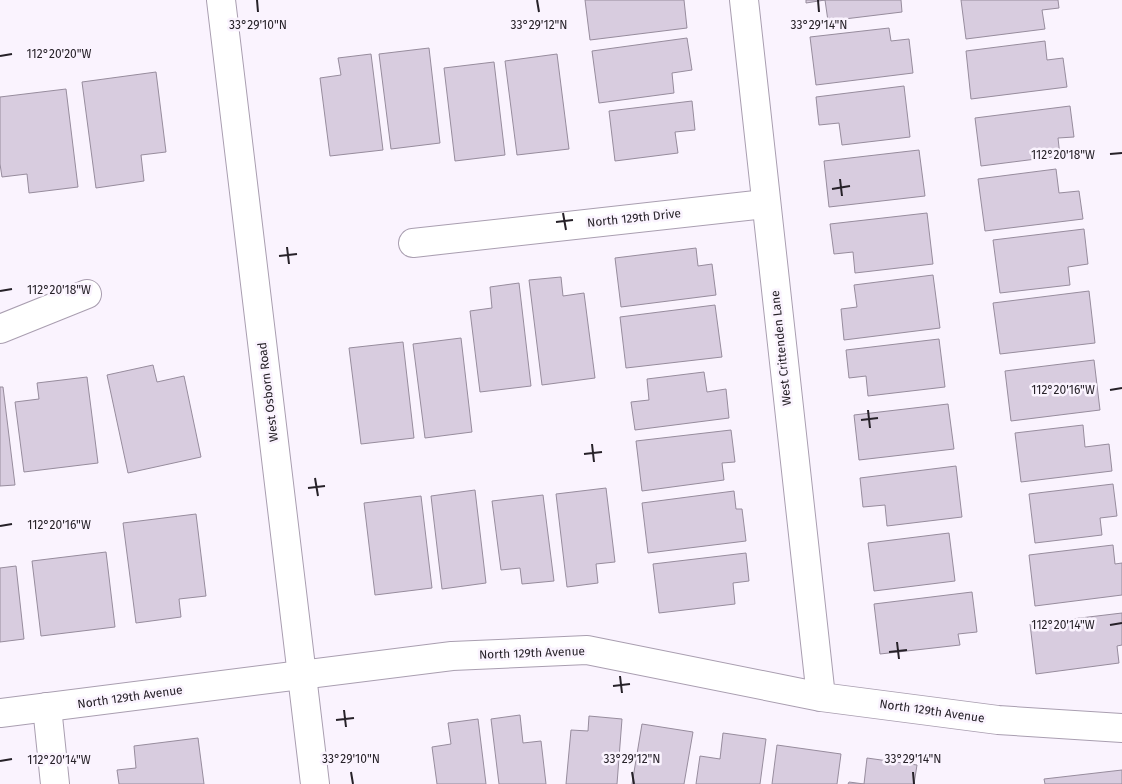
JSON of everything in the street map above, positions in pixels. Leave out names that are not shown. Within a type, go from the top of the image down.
[{"type":"street","name":"West Osborn Road","points":[[221,0],[315,784]]},
{"type":"street","name":"West Crittenden Lane","points":[[744,0],[765,204],[821,697]]},
{"type":"street","name":"North 129th Drive","points":[[413,243],[765,204]]},
{"type":"street","points":[[0,329],[87,294]]},
{"type":"street","name":"North 129th Avenue","points":[[0,713],[452,656],[587,650],[821,697],[998,720],[1122,728]]},
{"type":"street","points":[[47,708],[55,784]]},
{"type":"building","points":[[585,0],[684,0],[687,28],[590,40]]},
{"type":"building","points":[[806,0],[825,0],[806,3]]},
{"type":"building","points":[[825,0],[901,0],[902,12],[828,21]]},
{"type":"building","points":[[961,0],[1058,0],[1059,8],[1042,10],[1045,29],[966,39]]},
{"type":"building","points":[[889,28],[891,41],[909,39],[913,73],[816,85],[810,37]]},
{"type":"building","points":[[687,38],[692,70],[672,73],[674,93],[599,103],[592,51]]},
{"type":"building","points":[[1045,41],[1047,60],[1063,58],[1067,87],[971,99],[966,51]]},
{"type":"building","points":[[429,48],[440,143],[391,149],[379,54]]},
{"type":"building","points":[[371,54],[383,150],[330,156],[320,78],[341,75],[338,58]]},
{"type":"building","points":[[557,54],[569,149],[517,155],[505,61]]},
{"type":"building","points":[[494,62],[505,155],[455,161],[444,68]]},
{"type":"building","points":[[156,72],[166,152],[141,155],[144,181],[96,188],[82,82]]},
{"type":"building","points":[[904,86],[910,137],[842,145],[839,123],[819,125],[816,97]]},
{"type":"building","points":[[66,89],[78,187],[29,193],[27,174],[2,177],[0,164],[0,97]]},
{"type":"building","points":[[692,101],[695,130],[675,132],[678,153],[615,161],[609,111]]},
{"type":"building","points":[[1070,106],[1074,137],[1058,138],[1060,156],[981,166],[975,118]]},
{"type":"building","points":[[919,150],[925,196],[829,207],[824,161]]},
{"type":"building","points":[[1056,169],[1059,193],[1079,191],[1083,219],[985,231],[978,179]]},
{"type":"building","points":[[927,213],[933,264],[855,273],[853,252],[834,254],[830,224]]},
{"type":"building","points":[[1084,229],[1088,264],[1068,267],[1070,285],[1000,293],[993,240]]},
{"type":"building","points":[[696,248],[698,266],[712,264],[716,295],[621,307],[615,258]]},
{"type":"building","points":[[933,275],[940,328],[844,340],[841,309],[857,307],[854,285]]},
{"type":"building","points":[[561,277],[563,296],[584,293],[595,378],[542,385],[529,280]]},
{"type":"building","points":[[519,283],[531,386],[480,392],[470,311],[492,308],[490,287]]},
{"type":"building","points":[[1089,291],[1095,343],[1000,354],[993,303]]},
{"type":"building","points":[[715,305],[722,357],[626,368],[620,317]]},
{"type":"building","points":[[461,338],[472,432],[425,438],[413,344]]},
{"type":"building","points":[[939,339],[945,387],[868,396],[866,376],[849,378],[846,350]]},
{"type":"building","points":[[403,342],[414,438],[361,444],[349,348]]},
{"type":"building","points":[[1094,360],[1100,410],[1011,421],[1005,371]]},
{"type":"building","points":[[153,365],[157,382],[184,376],[201,457],[128,473],[107,375]]},
{"type":"building","points":[[704,372],[707,392],[726,389],[729,418],[635,430],[631,402],[649,400],[647,379]]},
{"type":"building","points":[[87,377],[98,463],[24,472],[15,402],[39,399],[37,383]]},
{"type":"building","points":[[0,387],[3,387],[15,485],[0,486]]},
{"type":"building","points":[[948,404],[954,449],[859,460],[854,415]]},
{"type":"building","points":[[1083,425],[1085,447],[1109,444],[1112,471],[1021,482],[1015,433]]},
{"type":"building","points":[[731,430],[735,462],[722,463],[724,480],[642,491],[636,441]]},
{"type":"building","points":[[956,466],[962,517],[887,526],[885,505],[863,507],[860,478]]},
{"type":"building","points":[[1113,484],[1117,516],[1100,518],[1102,535],[1035,543],[1029,494]]},
{"type":"building","points":[[606,488],[615,562],[596,564],[598,583],[567,587],[556,494]]},
{"type":"building","points":[[475,490],[486,583],[442,589],[431,496]]},
{"type":"building","points":[[734,491],[736,509],[742,509],[746,541],[648,553],[642,503]]},
{"type":"building","points":[[543,495],[554,581],[522,584],[520,568],[501,570],[492,501]]},
{"type":"building","points":[[421,496],[432,588],[375,595],[364,503]]},
{"type":"building","points":[[196,514],[206,596],[179,599],[181,617],[136,623],[123,523]]},
{"type":"building","points":[[949,533],[955,581],[874,591],[868,543]]},
{"type":"building","points":[[1113,545],[1115,564],[1122,563],[1122,595],[1035,606],[1029,555]]},
{"type":"building","points":[[106,552],[115,627],[41,636],[32,561]]},
{"type":"building","points":[[746,553],[749,581],[733,583],[735,604],[659,613],[653,564]]},
{"type":"building","points":[[16,566],[24,639],[0,642],[0,568]]},
{"type":"building","points":[[972,592],[977,632],[958,634],[960,645],[880,654],[874,604]]},
{"type":"building","points":[[1122,613],[1122,645],[1117,646],[1119,663],[1036,674],[1030,624]]},
{"type":"building","points":[[520,715],[523,743],[541,741],[546,784],[499,784],[491,719]]},
{"type":"building","points":[[589,716],[622,719],[617,784],[566,784],[571,730],[588,731]]},
{"type":"building","points":[[478,719],[486,784],[437,784],[432,747],[451,744],[448,723]]},
{"type":"building","points":[[642,724],[693,732],[684,784],[632,784]]},
{"type":"building","points":[[723,733],[766,739],[760,784],[696,784],[700,756],[720,759]]},
{"type":"building","points":[[198,738],[204,784],[119,784],[117,770],[136,768],[134,746]]},
{"type":"building","points":[[777,745],[841,754],[837,784],[772,784]]},
{"type":"building","points":[[867,758],[917,765],[914,784],[864,784]]},
{"type":"building","points":[[1122,770],[1122,784],[1045,784],[1044,779]]},
{"type":"building","points":[[849,782],[864,784],[848,784]]}]
